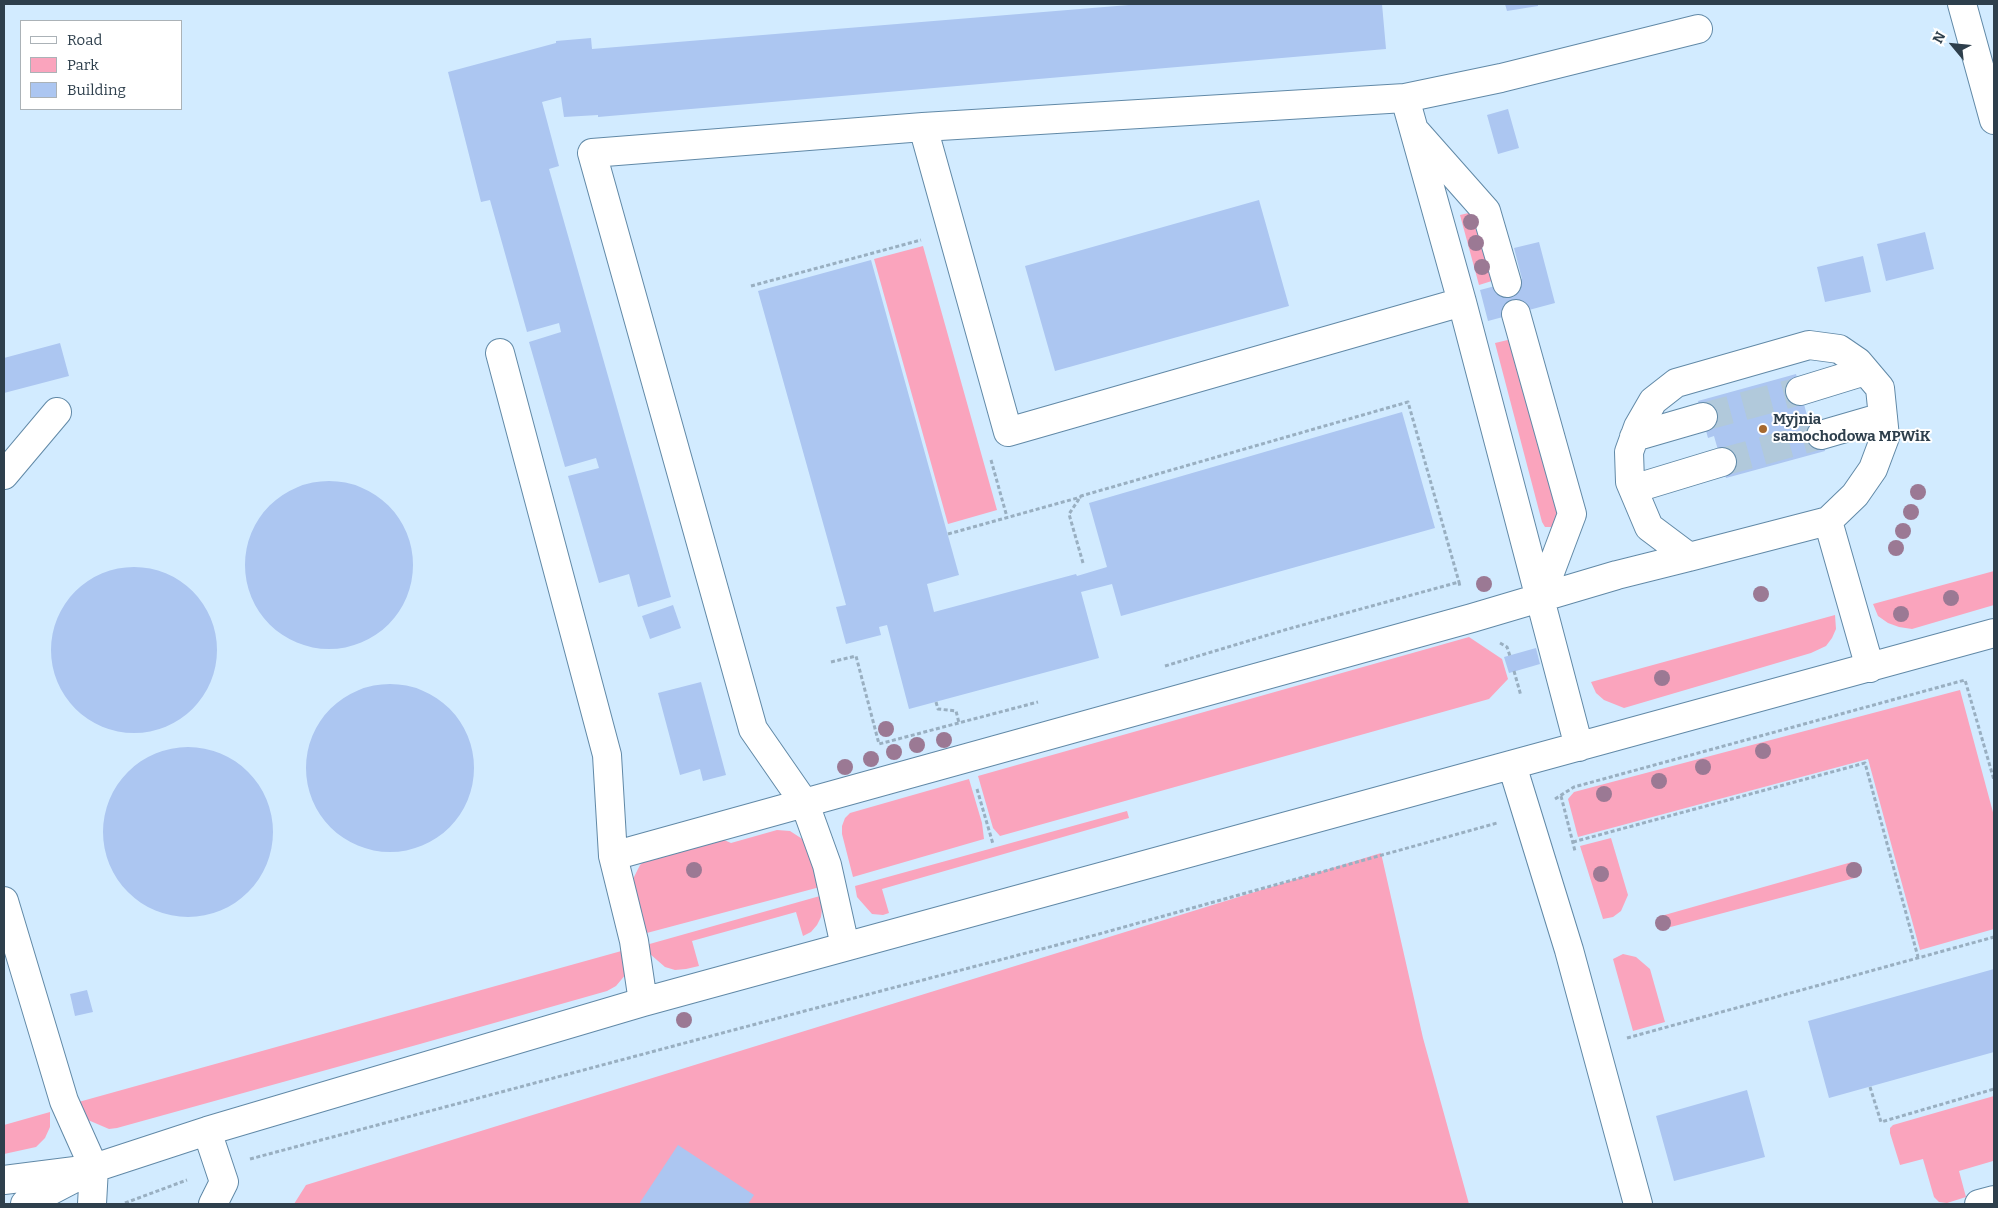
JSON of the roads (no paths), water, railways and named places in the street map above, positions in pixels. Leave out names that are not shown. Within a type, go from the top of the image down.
[{"type":"street","points":[[1962,4],[1994,120]]},
{"type":"street","points":[[846,946],[827,865],[805,804],[753,729],[592,153],[923,127],[1404,98],[1501,78],[1698,29]]},
{"type":"street","points":[[1404,98],[1462,302],[1579,746]]},
{"type":"street","points":[[923,127],[1008,432],[1462,302]]},
{"type":"street","points":[[1413,129],[1486,211],[1507,283]]},
{"type":"street","points":[[1516,314],[1572,514],[1540,599]]},
{"type":"street","points":[[613,856],[1540,599],[1617,575],[1689,557],[1828,521],[1855,495],[1873,469],[1885,437],[1880,388],[1858,362],[1838,349],[1809,345],[1676,383],[1653,401],[1638,427],[1629,452],[1630,482],[1649,527],[1689,557]]},
{"type":"street","points":[[500,353],[607,756],[613,856],[634,941],[643,1002]]},
{"type":"street","points":[[1800,391],[1865,371]]},
{"type":"street","points":[[4,475],[57,412]]},
{"type":"street","points":[[1634,437],[1703,417]]},
{"type":"street","points":[[1821,435],[1883,417]]},
{"type":"street","points":[[1633,489],[1722,462]]},
{"type":"street","points":[[1828,521],[1870,668]]},
{"type":"street","points":[[25,1204],[94,1168],[207,1131],[643,1002],[1994,634]]},
{"type":"street","points":[[1512,764],[1568,950],[1638,1204]]},
{"type":"street","points":[[4,901],[64,1102],[94,1168],[92,1204]]},
{"type":"street","points":[[207,1131],[224,1182],[214,1204]]},
{"type":"street","points":[[4,1180],[94,1168]]},
{"type":"street","points":[[1979,1204],[1994,1200]]},
{"type":"tunnel","points":[[1703,417],[1800,391]]},
{"type":"tunnel","points":[[1722,462],[1821,435]]},
{"type":"place","name":"Myjnia samochodowa MPWiK","points":[[1763,429]]}]
